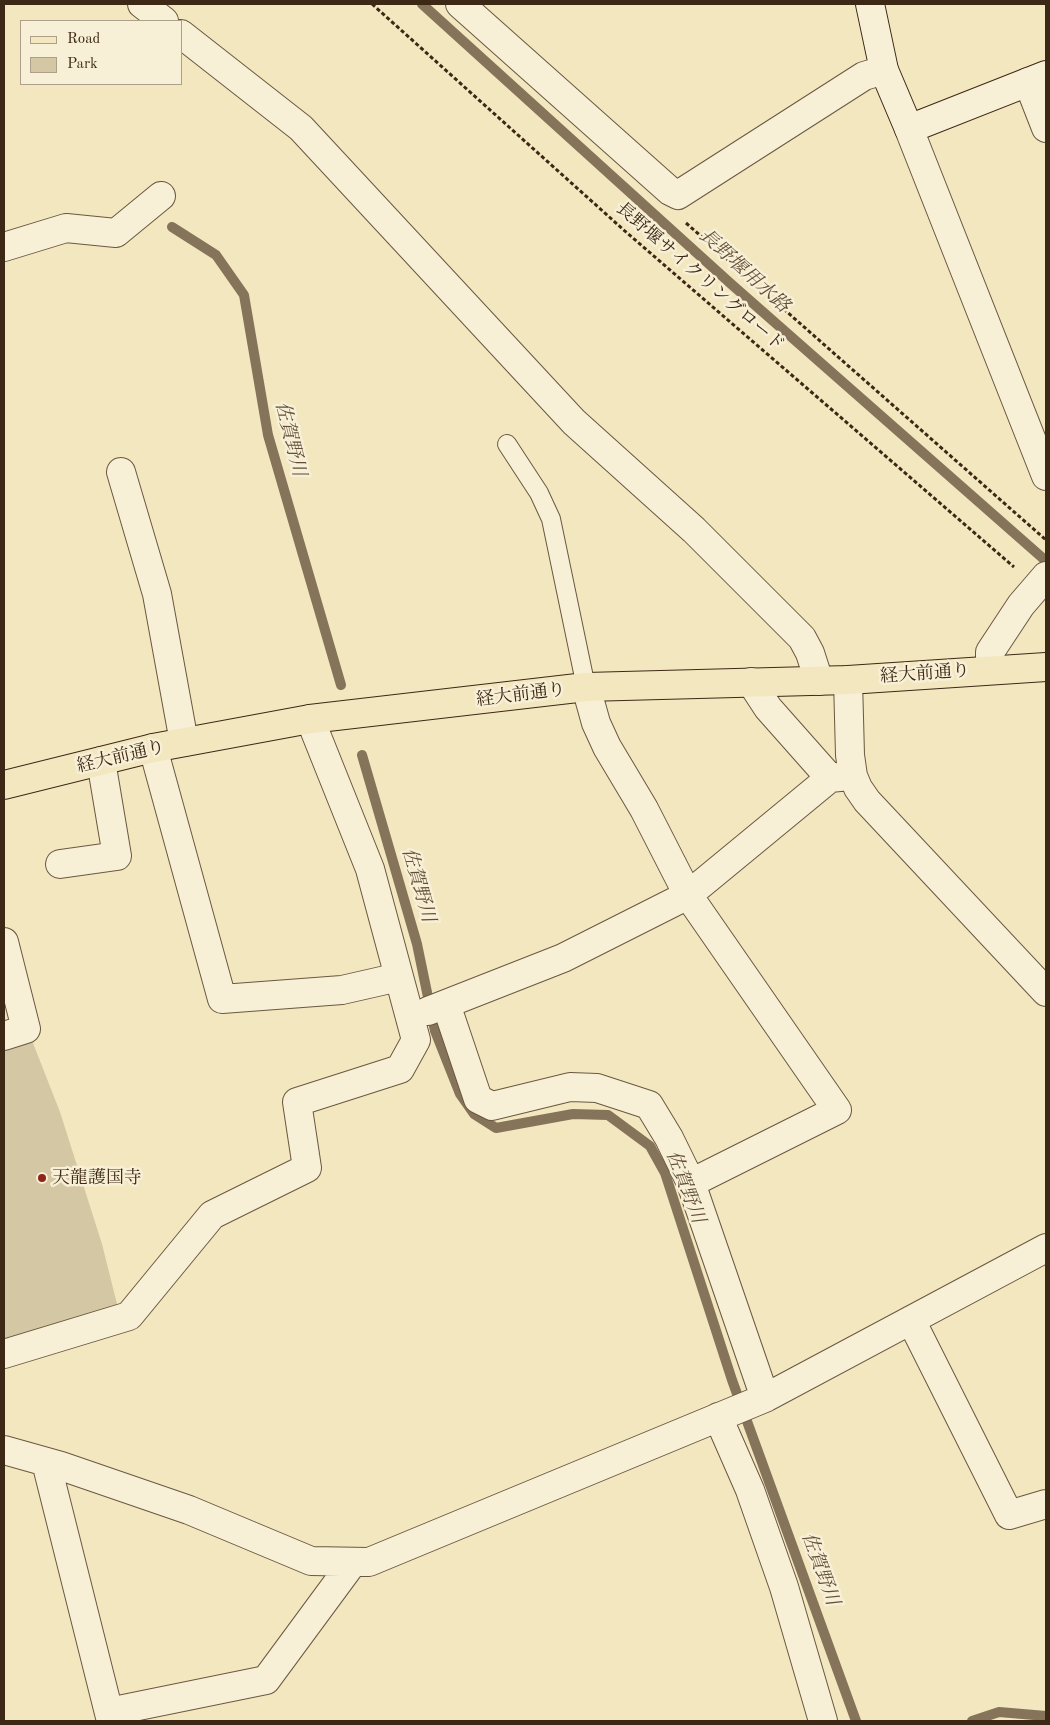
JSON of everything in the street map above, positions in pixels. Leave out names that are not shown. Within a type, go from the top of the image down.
[{"type":"main road","name":"経大前通り","points":[[4,785],[153,748],[310,719],[586,687],[848,680],[1046,667]]},
{"type":"street","points":[[142,4],[163,20]]},
{"type":"street","points":[[460,4],[670,191],[678,195],[864,76],[884,70]]},
{"type":"street","points":[[870,4],[884,70],[1046,476]]},
{"type":"street","points":[[182,35],[301,128],[574,422],[694,530],[802,638],[810,652],[819,680]]},
{"type":"street","points":[[909,129],[1037,78],[1046,128]]},
{"type":"street","points":[[4,247],[66,228],[116,233],[160,196]]},
{"type":"street","points":[[121,472],[157,594],[184,742]]},
{"type":"street","points":[[990,670],[990,652],[1021,605],[1046,577]]},
{"type":"street","points":[[4,1354],[128,1316],[212,1215],[307,1168],[297,1102],[400,1069],[416,1040],[428,1011],[563,958],[688,895],[842,777],[848,680]]},
{"type":"street","points":[[751,682],[768,708],[867,801],[1046,992]]},
{"type":"street","points":[[586,687],[596,723],[607,747],[644,809],[688,895],[836,1110],[691,1183]]},
{"type":"street","points":[[310,719],[370,869],[399,977],[428,1011],[478,1099],[492,1106],[570,1087],[597,1088],[649,1106],[669,1138],[691,1183],[741,1408],[750,1490],[781,1578],[823,1721]]},
{"type":"street","points":[[153,748],[222,998],[342,990],[399,977]]},
{"type":"street","points":[[60,864],[117,856],[101,761]]},
{"type":"street","points":[[4,942],[26,1029],[4,1036]]},
{"type":"street","points":[[4,1450],[46,1462],[189,1510],[311,1561],[369,1562],[741,1408],[1046,1248]]},
{"type":"street","points":[[911,1320],[1009,1515],[1046,1504]]},
{"type":"street","points":[[46,1462],[110,1717],[266,1680],[353,1562]]},
{"type":"lane","points":[[507,444],[539,494],[551,519],[586,687]]},
{"type":"path","name":"長野堰サイクリングロード","points":[[372,4],[626,232],[1013,566]]},
{"type":"path","points":[[670,191],[662,201],[1046,540]]},
{"type":"green space","name":"天龍護国寺","points":[[31,1038],[60,1112],[102,1244],[118,1308],[4,1342],[4,1047]]},
{"type":"waterway","name":"長野堰用水路","points":[[422,4],[730,283],[1046,561]]},
{"type":"waterway","name":"佐賀野川","points":[[172,227],[216,255],[244,295],[268,435],[341,685]]},
{"type":"waterway","name":"佐賀野川","points":[[362,755],[417,944],[435,1031],[460,1094],[474,1114],[496,1128],[573,1114],[608,1115],[650,1146],[665,1173],[732,1380],[856,1721]]},
{"type":"waterway","name":"佐賀野川","points":[[972,1721],[999,1712],[1046,1716]]},
{"type":"place","name":"天龍護国寺","points":[[42,1178]]}]
